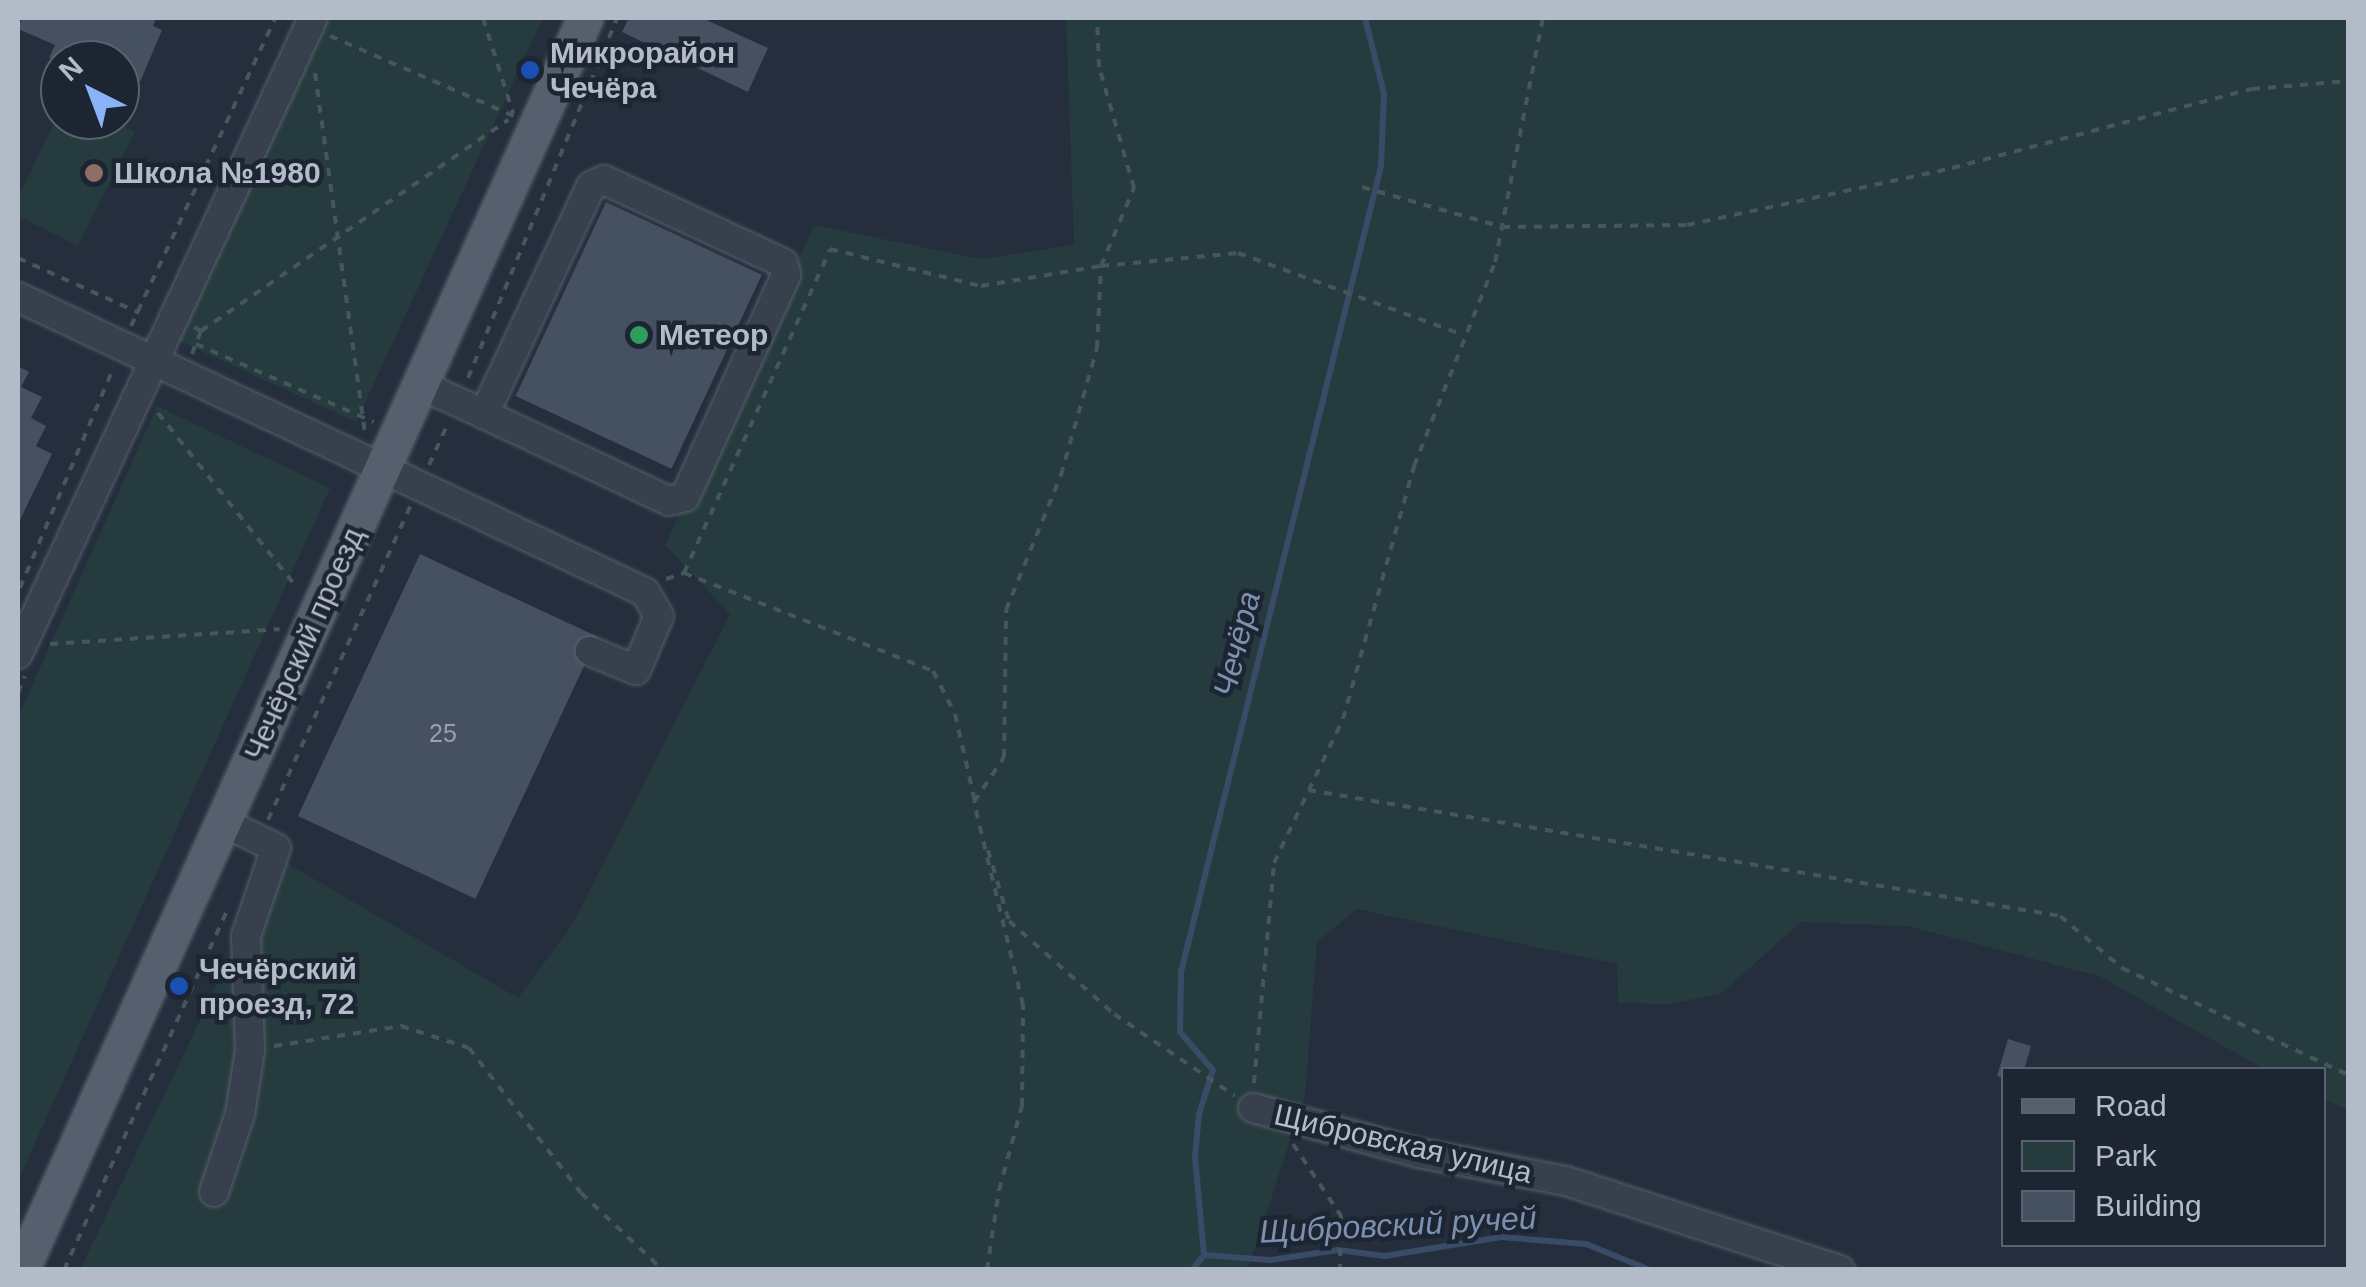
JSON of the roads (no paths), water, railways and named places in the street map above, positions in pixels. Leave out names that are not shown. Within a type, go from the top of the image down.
[{"type":"main road","name":"Чечёрский проезд","points":[[21,1270],[585,18]]},
{"type":"street","points":[[23,649],[311,22]]},
{"type":"street","points":[[421,384],[458,402],[669,502],[685,497],[786,275],[782,263],[604,180],[591,186],[484,414]]},
{"type":"street","points":[[18,297],[644,592],[659,616],[636,670],[590,651]]},
{"type":"street","points":[[214,1192],[240,1114],[250,1050],[246,936],[276,848],[224,822]]},
{"type":"street","name":"Щибровская улица","points":[[1242,1101],[1419,1153],[1566,1181],[1840,1270]]},
{"type":"waterway","name":"Чечёра","points":[[1192,1270],[1204,1255],[1195,1157],[1199,1114],[1213,1070],[1180,1032],[1181,972],[1381,166],[1384,94],[1365,18]]},
{"type":"waterway","name":"Щибровский ручей","points":[[1205,1255],[1270,1260],[1338,1250],[1385,1256],[1501,1237],[1586,1244],[1650,1270]]},
{"type":"place","name":"Микрорайон Чечёра","points":[[530,70]]},
{"type":"place","name":"Школа №1980","points":[[94,173]]},
{"type":"place","name":"Метеор","points":[[639,335]]},
{"type":"place","name":"Чечёрский проезд, 72","points":[[179,986]]}]
